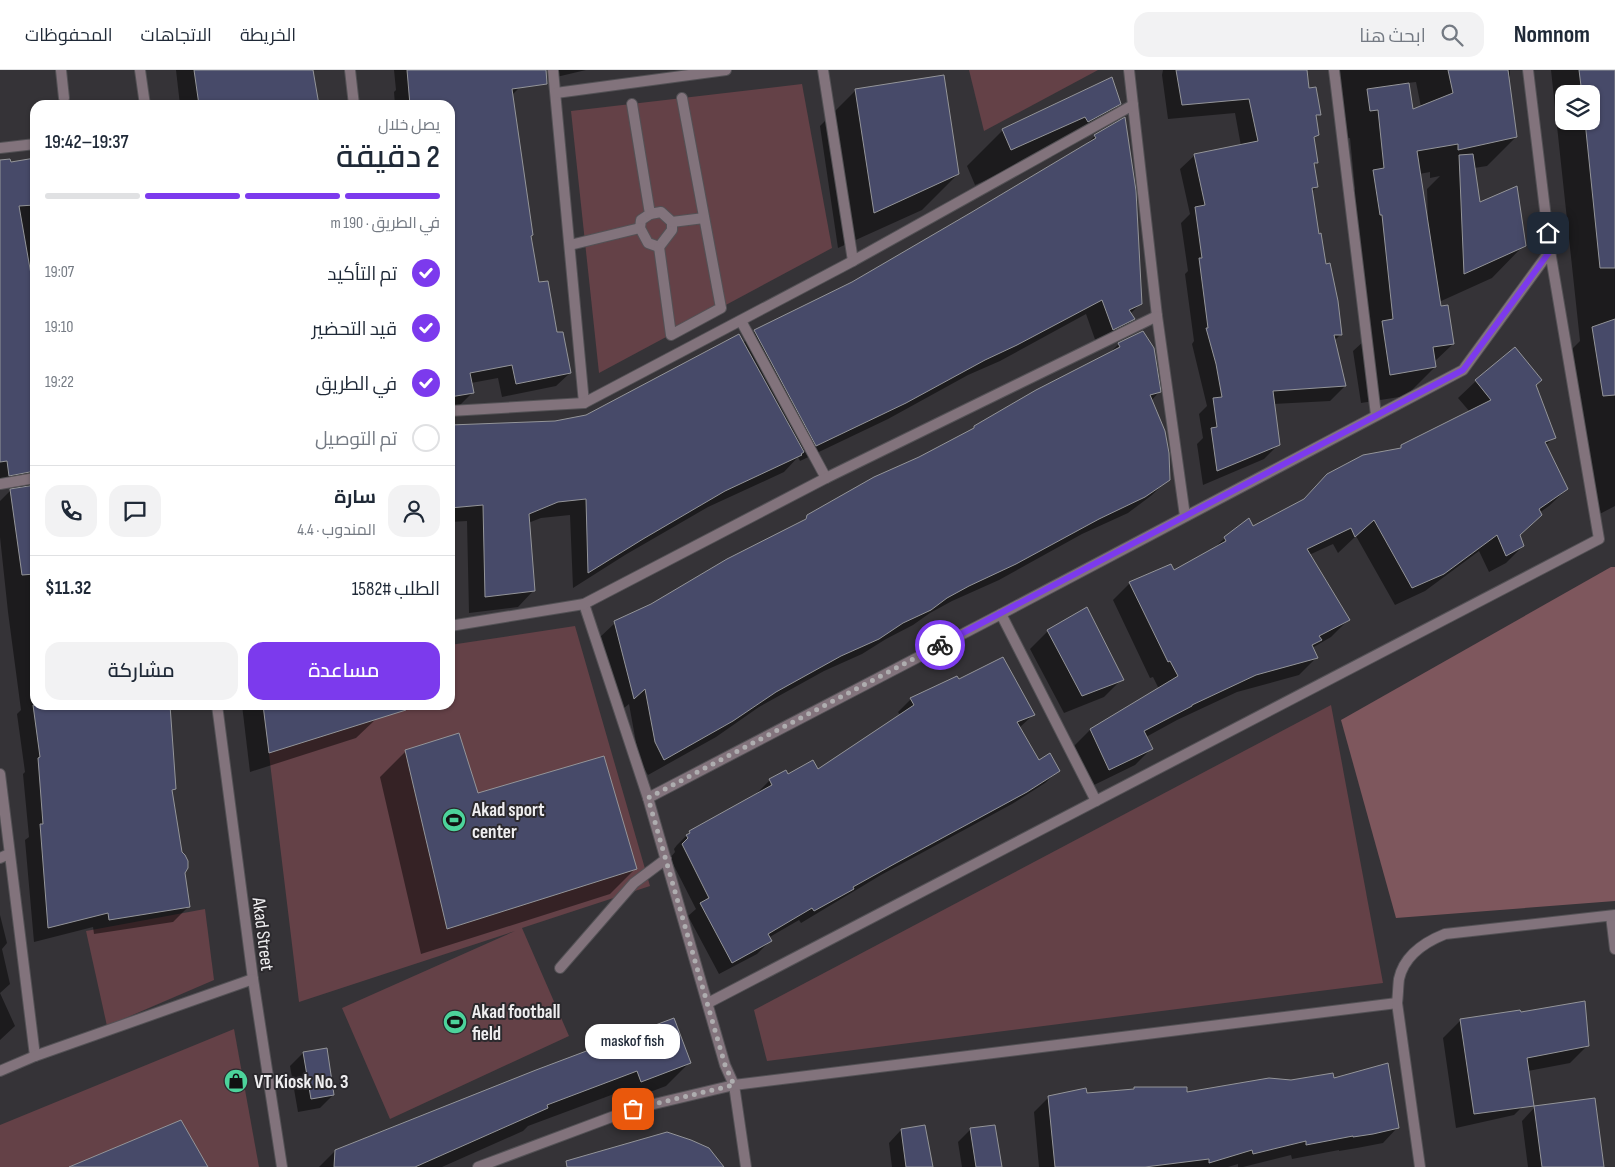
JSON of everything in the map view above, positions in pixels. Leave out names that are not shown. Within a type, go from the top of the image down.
[{"type":"street","points":[[61,70],[64,98]]},
{"type":"street","points":[[140,70],[144,100]]},
{"type":"street","points":[[350,70],[353,100]]},
{"type":"street","points":[[553,70],[584,403]]},
{"type":"street","points":[[556,93],[726,70]]},
{"type":"street","points":[[823,70],[853,261]]},
{"type":"street","points":[[1129,70],[1157,316],[1185,516]]},
{"type":"street","points":[[1334,70],[1376,415]]},
{"type":"street","points":[[708,1004],[1599,539],[1550,251],[1528,70]]},
{"type":"street","points":[[659,247],[648,243],[640,228],[641,220],[650,214],[661,212],[672,222],[672,230],[659,247],[671,335],[721,308],[682,98]]},
{"type":"street","points":[[632,104],[650,214]]},
{"type":"street","points":[[455,412],[584,403],[853,261],[1133,105]]},
{"type":"street","points":[[0,148],[30,145]]},
{"type":"street","points":[[672,222],[704,218]]},
{"type":"street","points":[[570,245],[640,228]]},
{"type":"street","points":[[648,798],[1463,370],[1550,251]]},
{"type":"street","points":[[455,625],[584,604],[826,478],[1157,316]]},
{"type":"street","points":[[741,321],[826,478]]},
{"type":"street","points":[[0,484],[30,479]]},
{"type":"street","points":[[584,604],[648,798],[725,1065],[734,1085],[746,1167]]},
{"type":"street","points":[[1001,614],[1096,801]]},
{"type":"street","name":"Akad Street","points":[[218,710],[252,979],[282,1167]]},
{"type":"street","points":[[0,774],[5,856],[36,1056]]},
{"type":"street","points":[[560,968],[634,883],[666,858]]},
{"type":"street","points":[[1420,1167],[1397,1003],[1400,979],[1412,955],[1433,938],[1446,934],[1613,916],[1615,949]]},
{"type":"street","points":[[0,1071],[36,1056],[252,979]]},
{"type":"street","points":[[478,1167],[633,1109],[734,1085],[1397,1003]]},
{"type":"shaded area","points":[[969,70],[1098,70],[984,131]]},
{"type":"shaded area","points":[[802,84],[832,248],[599,373],[571,111]]},
{"type":"shaded area","points":[[1611,567],[1615,567],[1615,901],[1396,918],[1341,720]]},
{"type":"shaded area","name":"Akad sport center","points":[[575,626],[650,886],[522,928],[569,1036],[390,1119],[342,1008],[515,931],[299,1002],[264,710],[455,710],[455,644]]},
{"type":"shaded area","points":[[1331,705],[1383,983],[767,1061],[754,1010]]},
{"type":"shaded area","points":[[205,909],[214,980],[107,1026],[86,931]]},
{"type":"shaded area","points":[[234,1029],[259,1167],[0,1167],[0,1125]]},
{"type":"building","points":[[194,70],[313,70],[318,100],[198,100]]},
{"type":"building","points":[[407,70],[546,70],[547,84],[512,89],[533,235],[531,236],[539,282],[548,281],[557,332],[563,332],[571,373],[516,384],[512,365],[470,373],[474,393],[455,396],[455,100],[410,100]]},
{"type":"building","points":[[1176,70],[1307,70],[1309,88],[1316,87],[1321,115],[1316,115],[1319,135],[1314,137],[1318,163],[1314,163],[1318,187],[1312,188],[1319,234],[1321,233],[1326,264],[1330,263],[1338,301],[1342,335],[1334,335],[1346,386],[1273,391],[1280,445],[1217,471],[1211,428],[1217,427],[1213,398],[1222,397],[1216,364],[1206,328],[1208,328],[1199,258],[1202,258],[1195,207],[1205,205],[1194,154],[1258,141],[1249,99],[1182,105]]},
{"type":"building","points":[[1448,70],[1508,70],[1517,137],[1458,150],[1458,144],[1417,151],[1441,306],[1448,305],[1454,344],[1433,347],[1436,367],[1390,375],[1382,321],[1393,319],[1382,215],[1380,215],[1373,170],[1384,168],[1378,110],[1370,111],[1367,89],[1409,83],[1413,109],[1453,93]]},
{"type":"building","points":[[1579,70],[1615,70],[1615,268],[1600,268],[1586,130],[1600,130],[1600,85],[1581,85]]},
{"type":"building","points":[[944,75],[959,174],[874,213],[855,89]]},
{"type":"building","points":[[1112,77],[1121,104],[1088,122],[1085,117],[1011,150],[1002,129]]},
{"type":"building","points":[[1125,117],[1136,191],[1142,304],[1129,310],[1135,319],[1113,330],[1102,300],[906,403],[816,446],[754,330],[852,282],[1096,138],[1094,135]]},
{"type":"building","points":[[1473,154],[1480,202],[1517,186],[1526,246],[1464,274],[1459,155]]},
{"type":"building","points":[[10,159],[11,162],[30,159],[30,205],[19,206],[30,269],[30,472],[9,476],[7,461],[0,462],[0,160]]},
{"type":"building","points":[[1615,319],[1615,395],[1603,396],[1592,327]]},
{"type":"building","points":[[1143,331],[1154,348],[1161,392],[1150,395],[1165,431],[1169,453],[1170,480],[1145,497],[1099,519],[1016,564],[969,586],[947,598],[931,610],[903,623],[879,639],[841,656],[776,692],[733,721],[664,760],[655,742],[645,689],[634,699],[614,621],[651,604],[727,559],[806,519],[807,515],[874,477],[919,457],[974,428],[974,426],[1036,390],[1120,347],[1118,343]]},
{"type":"building","points":[[739,334],[804,452],[802,455],[725,491],[588,573],[586,499],[558,502],[529,514],[535,591],[485,597],[483,505],[455,508],[455,425],[555,421],[586,415]]},
{"type":"building","points":[[1515,347],[1542,380],[1536,385],[1556,438],[1545,442],[1568,489],[1539,509],[1542,515],[1520,535],[1524,546],[1506,556],[1497,535],[1444,574],[1412,588],[1374,520],[1355,537],[1351,528],[1307,549],[1350,620],[1319,636],[1322,640],[1312,645],[1318,658],[1256,675],[1192,705],[1144,731],[1153,749],[1109,770],[1090,729],[1178,676],[1170,661],[1168,662],[1129,582],[1171,564],[1174,570],[1226,541],[1224,537],[1249,518],[1253,526],[1304,499],[1327,474],[1363,455],[1401,448],[1401,445],[1491,400],[1475,380]]},
{"type":"building","points":[[30,486],[30,574],[22,575],[10,489]]},
{"type":"building","points":[[1087,607],[1124,680],[1082,696],[1047,630]]},
{"type":"building","points":[[1003,657],[1035,715],[1017,722],[1039,760],[1050,753],[1060,771],[1027,792],[853,887],[854,889],[814,911],[812,908],[768,934],[772,941],[732,963],[700,903],[709,898],[682,844],[688,838],[686,835],[690,833],[689,831],[772,785],[769,779],[786,770],[788,774],[813,760],[818,769],[914,705],[910,698],[957,676],[959,679]]},
{"type":"building","points":[[34,710],[170,710],[176,789],[172,790],[182,852],[188,861],[188,868],[185,873],[190,907],[109,920],[108,913],[48,928],[40,824],[43,824],[38,758],[40,757]]},
{"type":"building","points":[[264,710],[406,710],[269,753]]},
{"type":"building","points":[[459,733],[478,793],[604,756],[637,869],[447,929],[405,750]]},
{"type":"building","points":[[1585,1001],[1589,1046],[1527,1058],[1534,1106],[1474,1114],[1460,1019],[1520,1010],[1521,1012]]},
{"type":"building","points":[[674,1018],[691,1063],[641,1082],[637,1071],[547,1105],[548,1108],[415,1167],[334,1167],[335,1150],[536,1070]]},
{"type":"building","points":[[327,1048],[334,1095],[311,1099],[303,1052]]},
{"type":"building","points":[[1388,1063],[1399,1128],[1306,1145],[1306,1141],[1253,1154],[1252,1150],[1209,1163],[1209,1159],[1145,1167],[1055,1167],[1048,1096],[1086,1088],[1087,1093],[1134,1089],[1134,1087],[1187,1087],[1187,1092],[1269,1078],[1291,1080],[1333,1073],[1334,1078]]},
{"type":"building","points":[[1595,1098],[1604,1167],[1542,1167],[1534,1106]]},
{"type":"building","points":[[181,1120],[208,1167],[69,1167]]},
{"type":"building","points":[[925,1125],[933,1167],[906,1167],[901,1129]]},
{"type":"building","points":[[995,1125],[1002,1167],[976,1167],[970,1128]]},
{"type":"building","points":[[667,1132],[709,1148],[724,1167],[567,1167],[566,1161]]},
{"type":"way so far","points":[[633,1109],[734,1085],[725,1065],[648,798],[940,645]]},
{"type":"place","name":"Akad sport center","points":[[454,820]]},
{"type":"place","name":"Akad football field","points":[[455,1022]]},
{"type":"place","name":"VT Kiosk No. 3","points":[[236,1081]]},
{"type":"place","name":"maskof fish","points":[[633,1109]]},
{"type":"route","points":[[940,645],[1463,370],[1550,251],[1548,233]]}]
